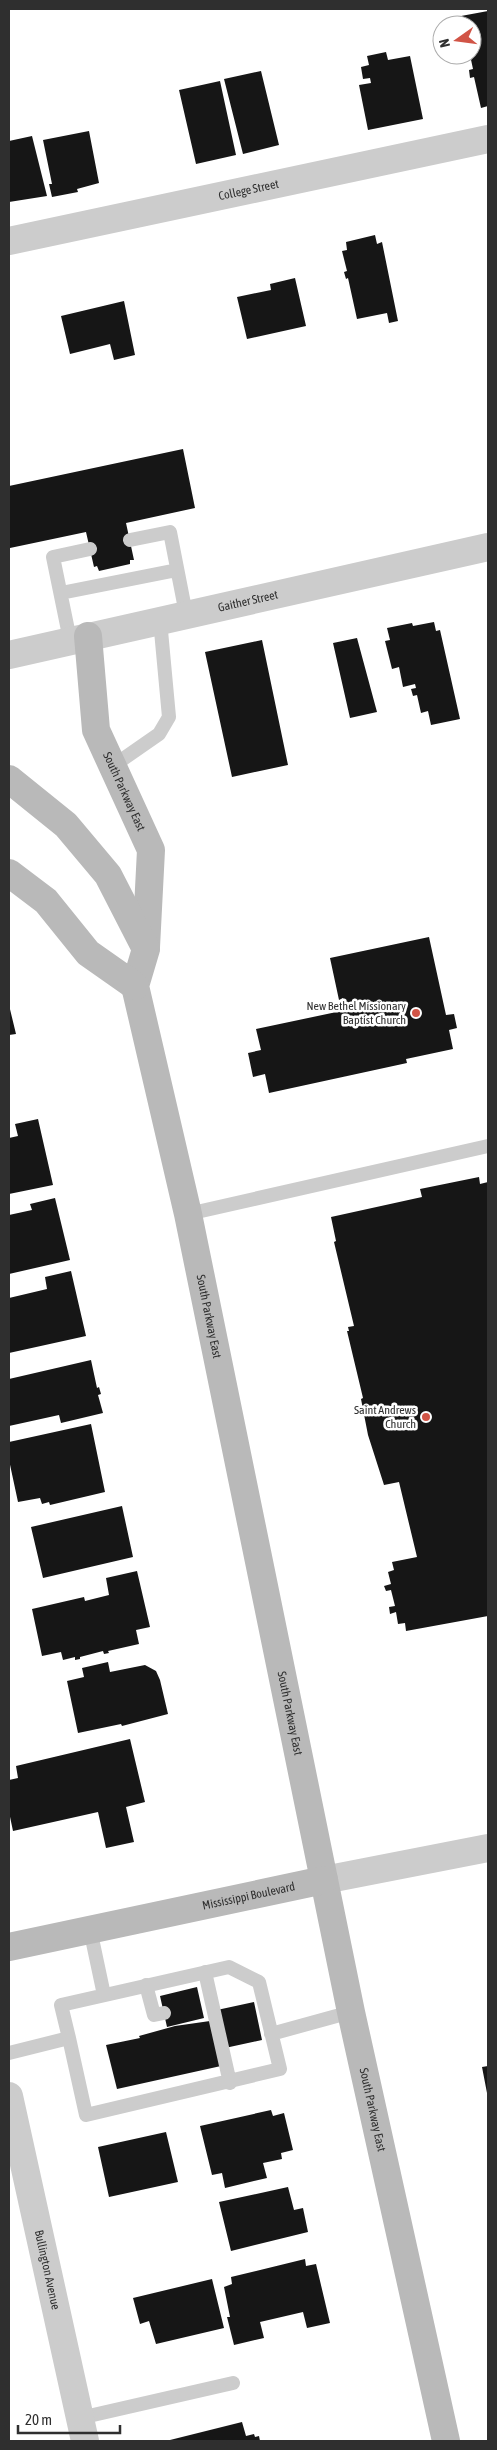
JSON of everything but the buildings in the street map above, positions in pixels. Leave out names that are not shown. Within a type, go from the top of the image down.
[{"type":"main road","name":"South Parkway East","points":[[79,638],[96,730],[151,850],[146,949],[135,986],[188,1214],[351,2012],[446,2441]]},
{"type":"main road","points":[[9,779],[66,824],[108,875],[146,949]]},
{"type":"main road","points":[[9,873],[46,901],[88,953],[135,986]]},
{"type":"main road","name":"Mississippi Boulevard","points":[[9,1947],[324,1880]]},
{"type":"street","name":"College Street","points":[[9,242],[488,139]]},
{"type":"street","name":"Gaither Street","points":[[9,655],[488,547]]},
{"type":"street","name":"Mississippi Boulevard","points":[[324,1880],[488,1848]]},
{"type":"street","name":"Bullington Avenue","points":[[9,2096],[83,2430]]},
{"type":"lane","points":[[130,540],[170,532],[186,614]]},
{"type":"lane","points":[[79,638],[61,593],[53,557],[90,549]]},
{"type":"lane","points":[[61,593],[177,570]]},
{"type":"lane","points":[[113,766],[158,734],[169,717],[160,620]]},
{"type":"lane","points":[[188,1214],[488,1146]]},
{"type":"lane","points":[[90,1929],[104,1995]]},
{"type":"lane","points":[[229,1966],[259,1982],[280,2069],[230,2083],[86,2115],[61,2005],[146,1985],[229,1966]]},
{"type":"lane","points":[[205,1972],[206,2004],[230,2083]]},
{"type":"lane","points":[[146,1985],[154,2016],[164,2014]]},
{"type":"lane","points":[[271,2034],[351,2012]]},
{"type":"lane","points":[[9,2054],[69,2038]]},
{"type":"lane","points":[[83,2430],[233,2382]]},
{"type":"place","name":"New Bethel Missionary Baptist Church","points":[[416,1013]]},
{"type":"place","name":"Saint Andrews Church","points":[[426,1417]]}]
